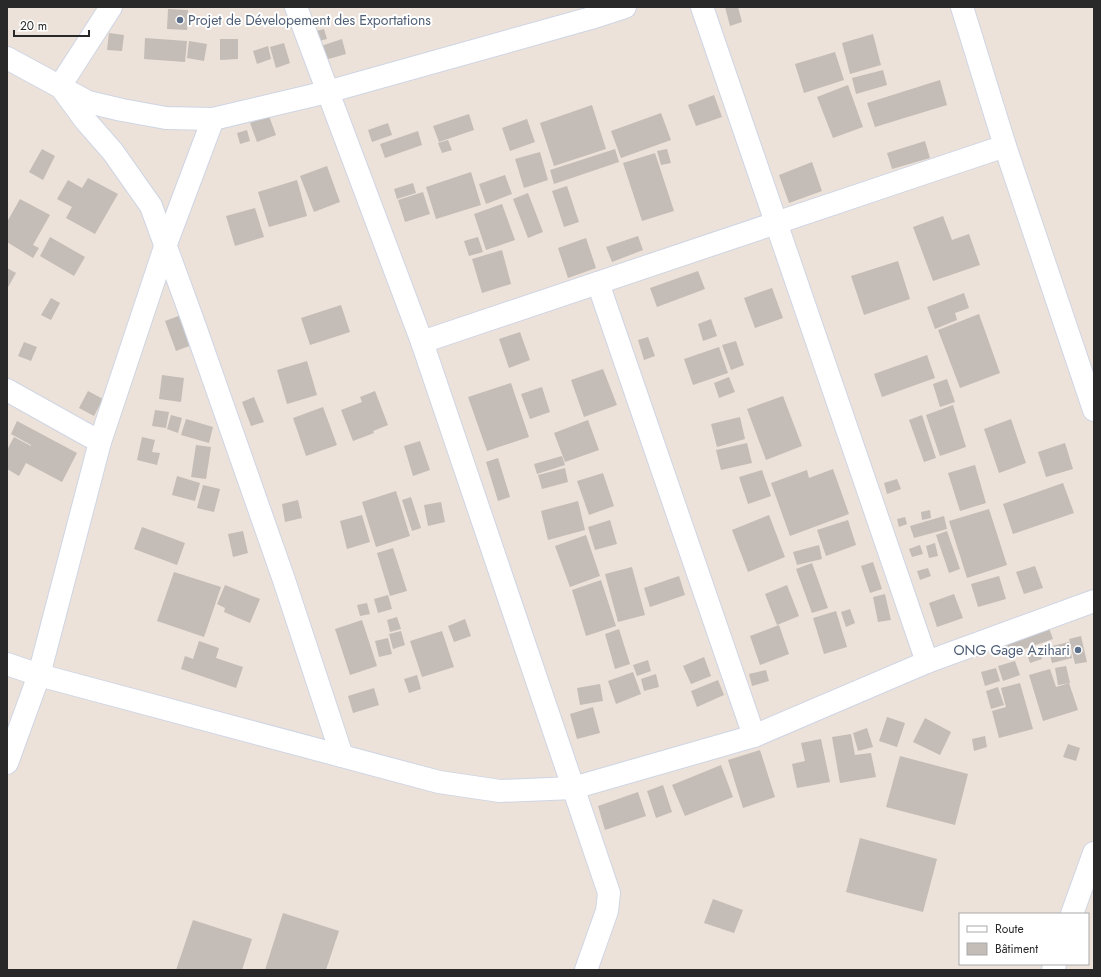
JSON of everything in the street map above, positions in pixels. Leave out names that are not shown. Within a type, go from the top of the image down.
[{"type":"street","points":[[60,86],[111,7]]},
{"type":"street","points":[[296,7],[422,342],[609,893],[607,911],[586,970]]},
{"type":"street","points":[[7,58],[88,102],[166,118],[213,119],[327,92],[589,12],[625,7]]},
{"type":"street","points":[[702,7],[927,662]]},
{"type":"street","points":[[962,7],[1006,146],[1094,410]]},
{"type":"street","points":[[60,86],[85,120],[113,152],[151,206],[166,244],[284,580],[342,756]]},
{"type":"street","points":[[7,763],[39,675],[100,442],[166,244],[213,119]]},
{"type":"street","points":[[422,342],[1006,146]]},
{"type":"street","points":[[598,283],[754,736]]},
{"type":"street","points":[[7,390],[100,442]]},
{"type":"street","points":[[7,664],[39,675],[439,782],[500,791],[573,788],[754,736],[927,662],[1094,601]]},
{"type":"street","points":[[1072,913],[1094,853]]},
{"type":"building","points":[[725,7],[738,7],[742,22],[730,26]]},
{"type":"building","points":[[168,9],[188,10],[187,30],[167,29]]},
{"type":"building","points":[[324,29],[327,39],[319,41],[316,31]]},
{"type":"building","points":[[109,33],[124,35],[122,51],[107,50]]},
{"type":"building","points":[[873,34],[881,65],[850,74],[842,43]]},
{"type":"building","points":[[145,38],[187,41],[185,62],[144,59]]},
{"type":"building","points":[[220,39],[238,39],[238,59],[220,60]]},
{"type":"building","points":[[342,39],[346,54],[325,60],[321,46]]},
{"type":"building","points":[[189,41],[207,44],[204,61],[187,58]]},
{"type":"building","points":[[284,43],[290,63],[276,68],[270,47]]},
{"type":"building","points":[[268,46],[271,59],[257,64],[253,51]]},
{"type":"building","points":[[835,52],[844,80],[804,93],[795,64]]},
{"type":"building","points":[[883,70],[887,85],[856,94],[852,78]]},
{"type":"building","points":[[940,80],[947,105],[875,127],[867,103]]},
{"type":"building","points":[[848,85],[863,127],[833,138],[817,97]]},
{"type":"building","points":[[714,95],[722,117],[696,126],[688,105]]},
{"type":"building","points":[[592,105],[606,149],[554,166],[540,123]]},
{"type":"building","points":[[661,113],[671,140],[621,158],[611,131]]},
{"type":"building","points":[[469,114],[474,130],[439,142],[433,126]]},
{"type":"building","points":[[269,116],[276,135],[257,142],[250,123]]},
{"type":"building","points":[[527,119],[535,142],[510,151],[502,128]]},
{"type":"building","points":[[388,123],[392,135],[372,142],[368,130]]},
{"type":"building","points":[[247,130],[250,141],[240,144],[237,133]]},
{"type":"building","points":[[418,131],[422,145],[385,158],[380,144]]},
{"type":"building","points":[[448,140],[452,150],[442,153],[438,143]]},
{"type":"building","points":[[925,141],[930,158],[892,169],[887,153]]},
{"type":"building","points":[[42,149],[55,156],[43,180],[29,172]]},
{"type":"building","points":[[615,149],[619,162],[554,184],[550,170]]},
{"type":"building","points":[[667,149],[671,163],[661,165],[657,151]]},
{"type":"building","points":[[540,152],[548,180],[524,188],[515,159]]},
{"type":"building","points":[[655,153],[674,211],[642,221],[623,163]]},
{"type":"building","points":[[812,162],[822,191],[789,203],[779,175]]},
{"type":"building","points":[[327,166],[340,202],[314,212],[300,176]]},
{"type":"building","points":[[471,172],[481,205],[436,219],[426,187]]},
{"type":"building","points":[[505,175],[512,194],[486,204],[479,184]]},
{"type":"building","points":[[88,178],[118,194],[95,234],[66,218],[72,207],[57,199],[68,180],[82,188]]},
{"type":"building","points":[[297,180],[307,216],[269,227],[258,192]]},
{"type":"building","points":[[413,183],[416,193],[397,199],[394,189]]},
{"type":"building","points":[[567,186],[579,222],[564,227],[552,191]]},
{"type":"building","points":[[423,192],[430,214],[405,222],[398,200]]},
{"type":"building","points":[[528,193],[543,232],[528,238],[513,199]]},
{"type":"building","points":[[20,199],[50,215],[33,245],[39,248],[33,258],[7,242],[7,222]]},
{"type":"building","points":[[502,204],[515,240],[486,250],[474,214]]},
{"type":"building","points":[[255,208],[264,237],[235,246],[226,216]]},
{"type":"building","points":[[943,216],[952,240],[969,234],[980,265],[933,281],[913,227]]},
{"type":"building","points":[[638,236],[643,250],[612,262],[606,247]]},
{"type":"building","points":[[50,237],[85,257],[74,276],[40,256]]},
{"type":"building","points":[[478,237],[483,252],[469,256],[464,241]]},
{"type":"building","points":[[586,238],[596,268],[568,278],[558,248]]},
{"type":"building","points":[[502,250],[511,284],[482,293],[472,259]]},
{"type":"building","points":[[898,261],[910,299],[864,315],[851,276]]},
{"type":"building","points":[[7,268],[16,273],[7,289]]},
{"type":"building","points":[[698,271],[705,289],[657,307],[650,288]]},
{"type":"building","points":[[772,288],[783,318],[755,328],[744,298]]},
{"type":"building","points":[[964,293],[969,308],[955,313],[957,320],[935,329],[927,307]]},
{"type":"building","points":[[51,298],[60,303],[51,320],[41,315]]},
{"type":"building","points":[[341,305],[350,332],[310,345],[301,318]]},
{"type":"building","points":[[979,314],[1000,373],[960,388],[938,330]]},
{"type":"building","points":[[181,315],[192,345],[176,351],[165,321]]},
{"type":"building","points":[[711,319],[717,336],[703,341],[698,324]]},
{"type":"building","points":[[520,332],[530,360],[509,368],[499,339]]},
{"type":"building","points":[[648,337],[655,356],[644,360],[638,340]]},
{"type":"building","points":[[736,341],[744,365],[731,370],[722,345]]},
{"type":"building","points":[[24,342],[37,347],[31,361],[18,356]]},
{"type":"building","points":[[719,347],[728,373],[693,385],[684,359]]},
{"type":"building","points":[[927,355],[935,378],[882,397],[874,374]]},
{"type":"building","points":[[307,361],[317,395],[287,404],[277,370]]},
{"type":"building","points":[[603,369],[617,405],[584,417],[571,380]]},
{"type":"building","points":[[162,375],[184,378],[181,402],[159,399]]},
{"type":"building","points":[[729,377],[735,392],[719,398],[714,383]]},
{"type":"building","points":[[947,379],[955,402],[940,407],[933,384]]},
{"type":"building","points":[[511,383],[529,437],[487,451],[468,397]]},
{"type":"building","points":[[542,387],[550,412],[530,419],[521,394]]},
{"type":"building","points":[[88,391],[103,399],[94,416],[79,408]]},
{"type":"building","points":[[375,391],[388,425],[373,431],[374,433],[353,441],[341,410],[362,402],[360,397]]},
{"type":"building","points":[[783,396],[802,446],[766,460],[747,409]]},
{"type":"building","points":[[254,397],[264,422],[251,426],[242,402]]},
{"type":"building","points":[[953,405],[966,447],[940,456],[926,415]]},
{"type":"building","points":[[323,407],[337,445],[306,456],[293,418]]},
{"type":"building","points":[[155,410],[169,412],[166,428],[152,426]]},
{"type":"building","points":[[171,415],[182,418],[178,433],[167,429]]},
{"type":"building","points":[[922,415],[936,458],[924,462],[909,420]]},
{"type":"building","points":[[740,417],[745,439],[717,447],[711,424]]},
{"type":"building","points":[[186,419],[213,427],[209,443],[181,435]]},
{"type":"building","points":[[1011,419],[1026,463],[999,473],[984,429]]},
{"type":"building","points":[[588,420],[599,450],[565,462],[554,433]]},
{"type":"building","points":[[17,421],[77,453],[62,482],[26,463],[19,476],[7,469],[7,450],[14,437],[31,446],[11,434]]},
{"type":"building","points":[[142,437],[155,440],[152,452],[160,453],[157,465],[137,460]]},
{"type":"building","points":[[420,441],[430,470],[413,476],[404,446]]},
{"type":"building","points":[[747,443],[752,463],[721,470],[716,450]]},
{"type":"building","points":[[1065,443],[1073,469],[1046,477],[1038,452]]},
{"type":"building","points":[[196,445],[211,447],[206,479],[191,477]]},
{"type":"building","points":[[562,456],[565,465],[537,474],[534,464]]},
{"type":"building","points":[[498,458],[510,497],[498,501],[486,462]]},
{"type":"building","points":[[975,465],[986,503],[960,511],[948,473]]},
{"type":"building","points":[[565,468],[568,482],[542,489],[538,475]]},
{"type":"building","points":[[833,469],[849,514],[790,536],[771,483],[807,470],[809,478]]},
{"type":"building","points":[[762,470],[771,496],[748,504],[739,477]]},
{"type":"building","points":[[603,473],[614,506],[589,515],[577,481]]},
{"type":"building","points":[[177,476],[200,483],[195,501],[172,495]]},
{"type":"building","points":[[897,479],[901,489],[887,494],[884,483]]},
{"type":"building","points":[[1063,483],[1074,513],[1013,534],[1003,504]]},
{"type":"building","points":[[203,485],[220,489],[214,512],[197,508]]},
{"type":"building","points":[[396,491],[410,536],[376,547],[362,502]]},
{"type":"building","points":[[411,497],[421,528],[412,531],[402,500]]},
{"type":"building","points":[[298,500],[302,518],[285,522],[282,504]]},
{"type":"building","points":[[578,501],[585,530],[548,540],[541,511]]},
{"type":"building","points":[[441,502],[445,522],[428,526],[424,505]]},
{"type":"building","points":[[989,509],[1007,565],[967,578],[949,521]]},
{"type":"building","points":[[930,510],[931,518],[922,520],[921,512]]},
{"type":"building","points":[[362,515],[370,542],[347,549],[340,521]]},
{"type":"building","points":[[769,515],[785,557],[748,572],[732,530]]},
{"type":"building","points":[[944,516],[947,529],[914,538],[910,526]]},
{"type":"building","points":[[905,517],[907,524],[899,527],[897,519]]},
{"type":"building","points":[[610,520],[617,544],[595,550],[588,527]]},
{"type":"building","points":[[848,520],[856,545],[826,556],[817,530]]},
{"type":"building","points":[[142,527],[185,543],[177,565],[134,549]]},
{"type":"building","points":[[243,531],[248,553],[233,557],[228,534]]},
{"type":"building","points":[[947,531],[960,569],[949,573],[936,535]]},
{"type":"building","points":[[586,535],[600,576],[570,587],[555,546]]},
{"type":"building","points":[[935,543],[938,556],[929,558],[926,546]]},
{"type":"building","points":[[819,545],[822,559],[797,565],[793,552]]},
{"type":"building","points":[[920,545],[923,554],[912,557],[909,549]]},
{"type":"building","points":[[393,548],[407,591],[390,596],[377,553]]},
{"type":"building","points":[[873,562],[882,589],[870,593],[861,566]]},
{"type":"building","points":[[812,563],[828,608],[812,613],[796,569]]},
{"type":"building","points":[[1035,566],[1043,588],[1024,594],[1016,572]]},
{"type":"building","points":[[632,567],[645,615],[618,622],[605,574]]},
{"type":"building","points":[[928,568],[931,576],[920,580],[917,571]]},
{"type":"building","points":[[174,572],[221,587],[204,637],[157,621]]},
{"type":"building","points":[[679,576],[685,595],[650,607],[644,588]]},
{"type":"building","points":[[999,576],[1006,599],[978,607],[971,584]]},
{"type":"building","points":[[601,580],[616,626],[586,636],[572,590]]},
{"type":"building","points":[[225,585],[260,599],[250,623],[224,612],[225,608],[217,604]]},
{"type":"building","points":[[787,585],[799,616],[777,625],[765,594]]},
{"type":"building","points":[[885,594],[891,620],[878,622],[873,597]]},
{"type":"building","points":[[954,594],[963,618],[937,627],[929,603]]},
{"type":"building","points":[[388,595],[392,609],[378,613],[374,599]]},
{"type":"building","points":[[367,603],[370,614],[360,616],[357,605]]},
{"type":"building","points":[[850,609],[855,623],[846,627],[841,612]]},
{"type":"building","points":[[836,611],[847,647],[824,654],[813,618]]},
{"type":"building","points":[[397,617],[401,629],[390,632],[387,620]]},
{"type":"building","points":[[465,619],[471,636],[454,642],[448,626]]},
{"type":"building","points":[[362,620],[377,666],[350,675],[335,629]]},
{"type":"building","points":[[779,625],[789,654],[760,665],[750,636]]},
{"type":"building","points":[[1049,628],[1053,639],[1010,654],[1006,642]]},
{"type":"building","points":[[619,629],[630,664],[615,669],[605,634]]},
{"type":"building","points":[[401,631],[405,645],[393,649],[389,634]]},
{"type":"building","points":[[442,631],[454,667],[422,677],[410,641]]},
{"type":"building","points":[[1081,636],[1087,662],[1075,664],[1069,639]]},
{"type":"building","points":[[388,638],[392,654],[379,657],[375,641]]},
{"type":"building","points":[[199,641],[219,648],[216,658],[243,667],[236,688],[181,669],[185,656],[193,659]]},
{"type":"building","points":[[1069,642],[1072,658],[1052,663],[1048,647]]},
{"type":"building","points":[[1039,651],[1042,659],[1030,663],[1027,654]]},
{"type":"building","points":[[704,657],[711,676],[691,684],[683,666]]},
{"type":"building","points":[[648,660],[651,671],[637,676],[633,665]]},
{"type":"building","points":[[1015,661],[1020,675],[1003,681],[998,666]]},
{"type":"building","points":[[1066,666],[1070,683],[1058,685],[1055,668]]},
{"type":"building","points":[[996,668],[1000,681],[985,686],[981,672]]},
{"type":"building","points":[[1050,669],[1056,687],[1069,683],[1078,710],[1043,721],[1029,675]]},
{"type":"building","points":[[766,670],[769,681],[752,686],[749,674]]},
{"type":"building","points":[[633,672],[641,694],[616,704],[608,681]]},
{"type":"building","points":[[656,674],[659,687],[644,691],[641,679]]},
{"type":"building","points":[[417,675],[421,689],[409,693],[404,679]]},
{"type":"building","points":[[718,680],[724,695],[697,707],[691,691]]},
{"type":"building","points":[[1020,683],[1033,729],[999,738],[992,711],[1006,707],[1001,688]]},
{"type":"building","points":[[600,684],[603,701],[580,705],[577,688]]},
{"type":"building","points":[[998,687],[1004,705],[991,709],[986,691]]},
{"type":"building","points":[[374,688],[379,705],[353,713],[348,696]]},
{"type":"building","points":[[593,707],[600,733],[577,739],[570,714]]},
{"type":"building","points":[[887,717],[905,723],[897,747],[879,741]]},
{"type":"building","points":[[925,718],[951,732],[940,755],[913,742]]},
{"type":"building","points":[[867,728],[873,747],[858,751],[853,733]]},
{"type":"building","points":[[851,734],[855,755],[871,753],[876,777],[840,783],[832,737]]},
{"type":"building","points":[[985,736],[987,747],[974,751],[972,739]]},
{"type":"building","points":[[821,739],[830,782],[797,788],[792,764],[805,761],[801,743]]},
{"type":"building","points":[[1068,744],[1080,748],[1076,761],[1063,757]]},
{"type":"building","points":[[760,750],[775,797],[743,808],[728,760]]},
{"type":"building","points":[[900,756],[968,774],[955,825],[886,807]]},
{"type":"building","points":[[721,765],[733,797],[685,816],[672,785]]},
{"type":"building","points":[[663,785],[672,812],[656,818],[647,791]]},
{"type":"building","points":[[638,792],[646,816],[605,830],[598,806]]},
{"type":"building","points":[[860,838],[937,859],[923,912],[846,892]]},
{"type":"building","points":[[713,899],[743,910],[734,933],[704,923]]},
{"type":"building","points":[[283,913],[339,931],[326,970],[265,970]]},
{"type":"building","points":[[193,920],[252,939],[242,970],[176,970]]},
{"type":"place","name":"Projet de Dévelopement des Exportations","points":[[180,20]]},
{"type":"place","name":"ONG Gage Azihari","points":[[1078,650]]}]
